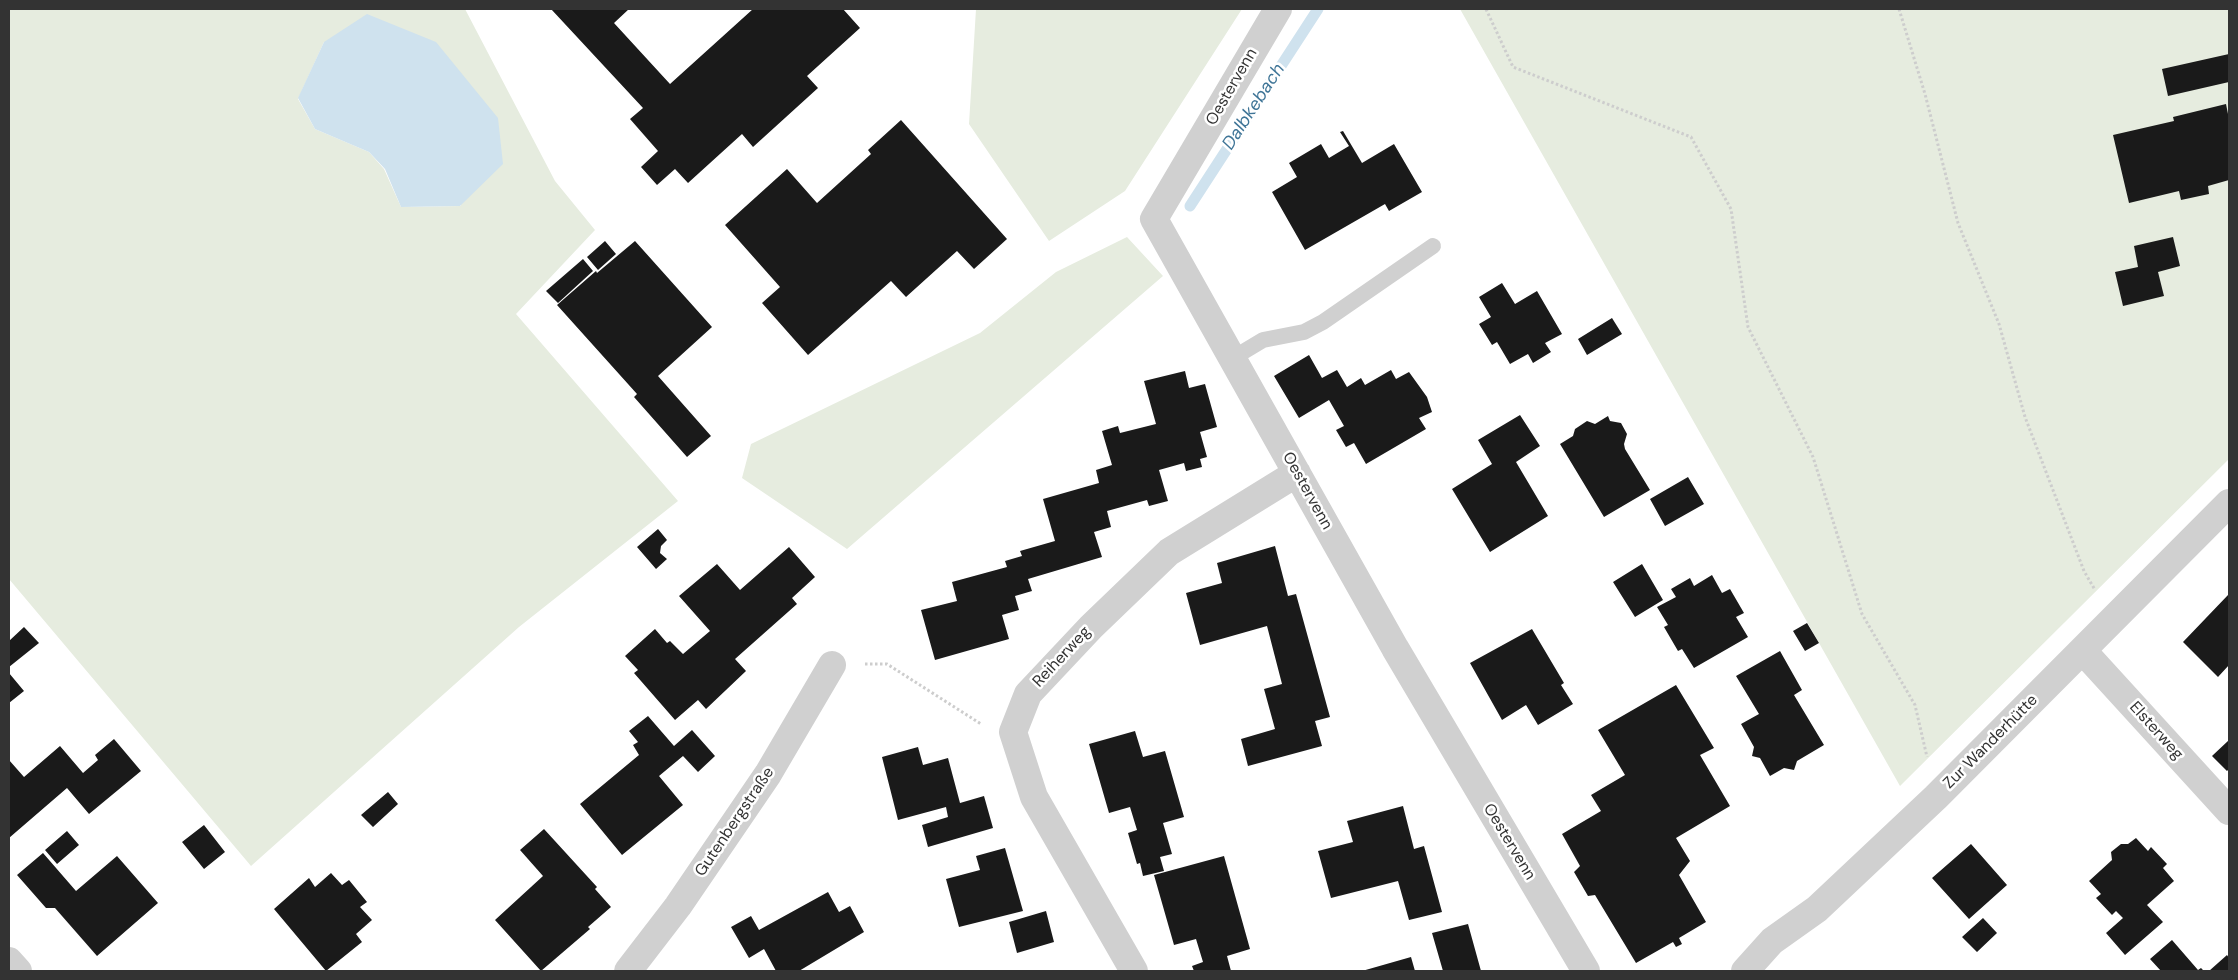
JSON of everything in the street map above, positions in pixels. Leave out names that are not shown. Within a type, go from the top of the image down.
[{"type":"street","name":"Oestervenn","points":[[1278,9],[1154,219],[1395,648],[1586,971]]},
{"type":"street","name":"Reiherweg","points":[[1013,732],[1028,694],[1091,626],[1169,552],[1297,473]]},
{"type":"street","name":"Zur Wanderhütte","points":[[1745,971],[1772,940],[1816,908],[1936,797],[2229,503]]},
{"type":"street","name":"Elsterweg","points":[[2083,651],[2229,812]]},
{"type":"street","name":"Gutenbergstraße","points":[[628,971],[678,906],[768,774],[832,665]]},
{"type":"street","points":[[1013,732],[1034,797],[1134,971]]},
{"type":"lane","points":[[1233,358],[1263,340],[1304,332],[1323,322],[1433,246]]},
{"type":"path","points":[[1486,9],[1513,67],[1691,137],[1731,209],[1748,327],[1813,457],[1862,614],[1914,706],[1936,797]]},
{"type":"path","points":[[1899,9],[1924,94],[1958,223],[1999,324],[2025,417],[2084,571],[2114,620]]},
{"type":"path","points":[[832,665],[887,664],[978,723],[1013,732]]},
{"type":"shaded area","points":[[9,9],[465,9],[555,181],[595,230],[516,314],[678,501],[519,627],[251,866],[9,579]],"holes":[[[324,42],[461,206],[401,207],[384,169],[369,152],[315,129],[298,99]]]},
{"type":"shaded area","points":[[976,9],[1242,9],[1125,191],[1049,241],[969,124]]},
{"type":"shaded area","points":[[1460,9],[2229,9],[2229,459],[1900,786]]},
{"type":"shaded area","points":[[1127,237],[1163,276],[847,549],[742,478],[751,444],[980,333],[1056,272]]},
{"type":"water","points":[[367,14],[436,42],[498,118],[503,164],[460,206],[401,207],[385,169],[369,152],[315,129],[298,98],[324,42]]},
{"type":"building","points":[[551,9],[629,9],[614,23],[670,84],[753,9],[843,9],[860,28],[807,76],[818,88],[753,147],[742,134],[688,183],[675,169],[657,185],[641,167],[658,151],[630,119],[643,108]]},
{"type":"building","points":[[2229,54],[2229,82],[2168,96],[2162,69]]},
{"type":"building","points":[[2226,104],[2229,119],[2229,180],[2208,186],[2209,194],[2181,200],[2179,191],[2129,203],[2113,135],[2174,121],[2173,117]]},
{"type":"building","points":[[901,120],[1007,239],[974,269],[957,251],[906,297],[891,281],[808,355],[762,303],[780,287],[725,225],[787,169],[817,203],[871,154],[868,150]]},
{"type":"building","points":[[1343,131],[1362,163],[1394,144],[1422,192],[1389,211],[1385,204],[1305,250],[1272,192],[1297,177],[1289,163],[1321,144],[1329,158],[1349,146],[1340,132]]},
{"type":"building","points":[[2173,237],[2180,266],[2158,272],[2164,296],[2123,306],[2115,272],[2138,267],[2134,246]]},
{"type":"building","points":[[605,241],[616,254],[598,270],[587,257]]},
{"type":"building","points":[[635,241],[712,327],[658,376],[711,436],[687,457],[634,397],[637,394],[557,305],[596,271],[597,273]]},
{"type":"building","points":[[583,259],[593,271],[558,303],[546,291]]},
{"type":"building","points":[[1502,283],[1515,304],[1537,291],[1562,334],[1545,343],[1551,352],[1533,363],[1528,354],[1510,364],[1497,342],[1492,345],[1479,324],[1491,317],[1479,297]]},
{"type":"building","points":[[1612,318],[1622,334],[1587,355],[1578,339]]},
{"type":"building","points":[[1309,355],[1322,378],[1337,370],[1347,387],[1361,378],[1365,385],[1391,370],[1396,379],[1409,372],[1427,397],[1432,412],[1419,418],[1426,429],[1366,464],[1354,443],[1346,447],[1336,430],[1344,426],[1329,400],[1299,418],[1274,376]]},
{"type":"building","points":[[1185,371],[1189,388],[1205,384],[1217,427],[1200,432],[1207,457],[1200,459],[1202,467],[1186,471],[1184,463],[1159,470],[1168,501],[1149,506],[1147,500],[1107,511],[1111,527],[1094,532],[1102,557],[1028,579],[1032,591],[1015,596],[1019,610],[1002,615],[1009,639],[935,660],[921,610],[957,601],[952,582],[1007,567],[1005,561],[1022,556],[1020,551],[1055,541],[1043,499],[1099,483],[1096,470],[1112,465],[1102,431],[1118,426],[1120,433],[1156,424],[1144,381]]},
{"type":"building","points":[[1520,415],[1540,446],[1516,462],[1548,516],[1490,552],[1452,489],[1492,464],[1478,440]]},
{"type":"building","points":[[1608,416],[1610,421],[1621,423],[1627,434],[1624,444],[1625,449],[1650,490],[1604,517],[1560,444],[1573,436],[1575,429],[1587,421],[1595,424]]},
{"type":"building","points":[[1688,477],[1704,504],[1665,526],[1650,499]]},
{"type":"building","points":[[658,529],[667,540],[661,546],[660,553],[667,559],[656,569],[637,547]]},
{"type":"building","points":[[1275,546],[1288,596],[1296,594],[1330,717],[1315,721],[1322,746],[1248,766],[1241,739],[1275,729],[1264,689],[1282,684],[1267,626],[1200,645],[1186,593],[1222,583],[1217,563]]},
{"type":"building","points":[[789,547],[815,577],[792,598],[797,604],[735,659],[746,671],[706,709],[698,700],[675,720],[634,673],[638,670],[625,656],[655,629],[667,643],[670,641],[683,654],[710,631],[679,596],[717,564],[740,590]]},
{"type":"building","points":[[1642,564],[1663,600],[1635,617],[1613,582]]},
{"type":"building","points":[[1712,575],[1722,593],[1730,589],[1744,613],[1736,617],[1748,637],[1694,668],[1682,649],[1678,651],[1664,627],[1668,625],[1657,607],[1676,597],[1671,589],[1690,578],[1694,586]]},
{"type":"building","points":[[2228,595],[2229,665],[2218,677],[2183,642]]},
{"type":"building","points":[[1807,623],[1819,643],[1805,651],[1793,631]]},
{"type":"building","points":[[24,627],[39,643],[9,667],[9,641]]},
{"type":"building","points":[[1532,629],[1564,683],[1561,685],[1573,704],[1538,725],[1526,705],[1502,720],[1470,663]]},
{"type":"building","points":[[1780,651],[1802,690],[1794,695],[1824,745],[1797,761],[1794,770],[1784,768],[1770,776],[1760,758],[1752,756],[1754,747],[1741,724],[1759,714],[1736,676]]},
{"type":"building","points":[[9,673],[24,691],[9,703]]},
{"type":"building","points":[[1676,685],[1714,748],[1700,755],[1730,806],[1676,838],[1690,861],[1679,875],[1706,922],[1679,938],[1682,944],[1676,947],[1673,942],[1636,963],[1595,895],[1588,896],[1574,872],[1580,866],[1562,834],[1601,811],[1591,795],[1625,775],[1598,730]]},
{"type":"building","points":[[648,716],[674,746],[692,730],[715,756],[698,772],[683,756],[659,776],[683,805],[622,855],[580,804],[639,755],[633,745],[638,742],[629,731]]},
{"type":"building","points":[[1135,731],[1143,757],[1165,751],[1184,817],[1163,823],[1172,854],[1160,857],[1164,871],[1143,876],[1140,863],[1137,864],[1128,833],[1137,830],[1130,807],[1109,813],[1089,744]]},
{"type":"building","points":[[114,739],[141,771],[89,814],[67,788],[9,838],[9,760],[24,777],[60,746],[83,773],[98,760],[95,755]]},
{"type":"building","points":[[2229,740],[2229,769],[2227,771],[2212,756]]},
{"type":"building","points":[[918,747],[923,765],[948,758],[960,803],[984,796],[993,828],[928,847],[922,825],[948,817],[946,807],[898,820],[882,757]]},
{"type":"building","points":[[388,792],[398,804],[373,827],[361,815]]},
{"type":"building","points":[[1403,806],[1414,849],[1424,846],[1442,912],[1409,920],[1398,881],[1331,898],[1318,851],[1353,842],[1347,821]]},
{"type":"building","points":[[204,825],[225,852],[204,869],[182,842]]},
{"type":"building","points":[[544,829],[597,887],[595,889],[611,907],[588,927],[590,929],[541,971],[495,920],[543,876],[520,850]]},
{"type":"building","points":[[67,831],[79,845],[57,864],[45,850]]},
{"type":"building","points":[[2136,838],[2148,851],[2151,847],[2167,864],[2163,868],[2174,881],[2147,905],[2163,922],[2125,955],[2106,933],[2123,918],[2116,911],[2112,915],[2096,898],[2101,894],[2089,881],[2112,860],[2111,852],[2121,844],[2128,844]]},
{"type":"building","points":[[1971,844],[2007,885],[1969,919],[1932,878]]},
{"type":"building","points":[[1005,848],[1023,911],[959,927],[946,879],[980,870],[976,856]]},
{"type":"building","points":[[43,853],[76,891],[117,856],[158,903],[97,956],[55,908],[46,908],[17,875]]},
{"type":"building","points":[[1224,856],[1250,949],[1227,956],[1231,971],[1194,971],[1192,966],[1203,962],[1196,939],[1174,945],[1154,875]]},
{"type":"building","points":[[331,873],[342,885],[349,880],[367,902],[360,907],[372,920],[356,934],[362,942],[326,971],[274,909],[309,878],[315,887]]},
{"type":"building","points":[[828,892],[839,912],[850,906],[864,932],[799,971],[776,971],[764,949],[749,958],[731,927],[751,916],[759,930]]},
{"type":"building","points":[[1046,911],[1054,942],[1017,953],[1009,922]]},
{"type":"building","points":[[1983,918],[1997,933],[1977,952],[1962,937]]},
{"type":"building","points":[[1468,924],[1481,971],[1443,971],[1432,933]]},
{"type":"building","points":[[2172,940],[2198,970],[2201,968],[2204,971],[2161,971],[2150,959]]},
{"type":"building","points":[[2227,955],[2229,958],[2229,971],[2209,971]]},
{"type":"building","points":[[1411,957],[1415,971],[1362,971]]},
{"type":"waterway","name":"Dalbkebach","points":[[1190,206],[1318,9]]}]
